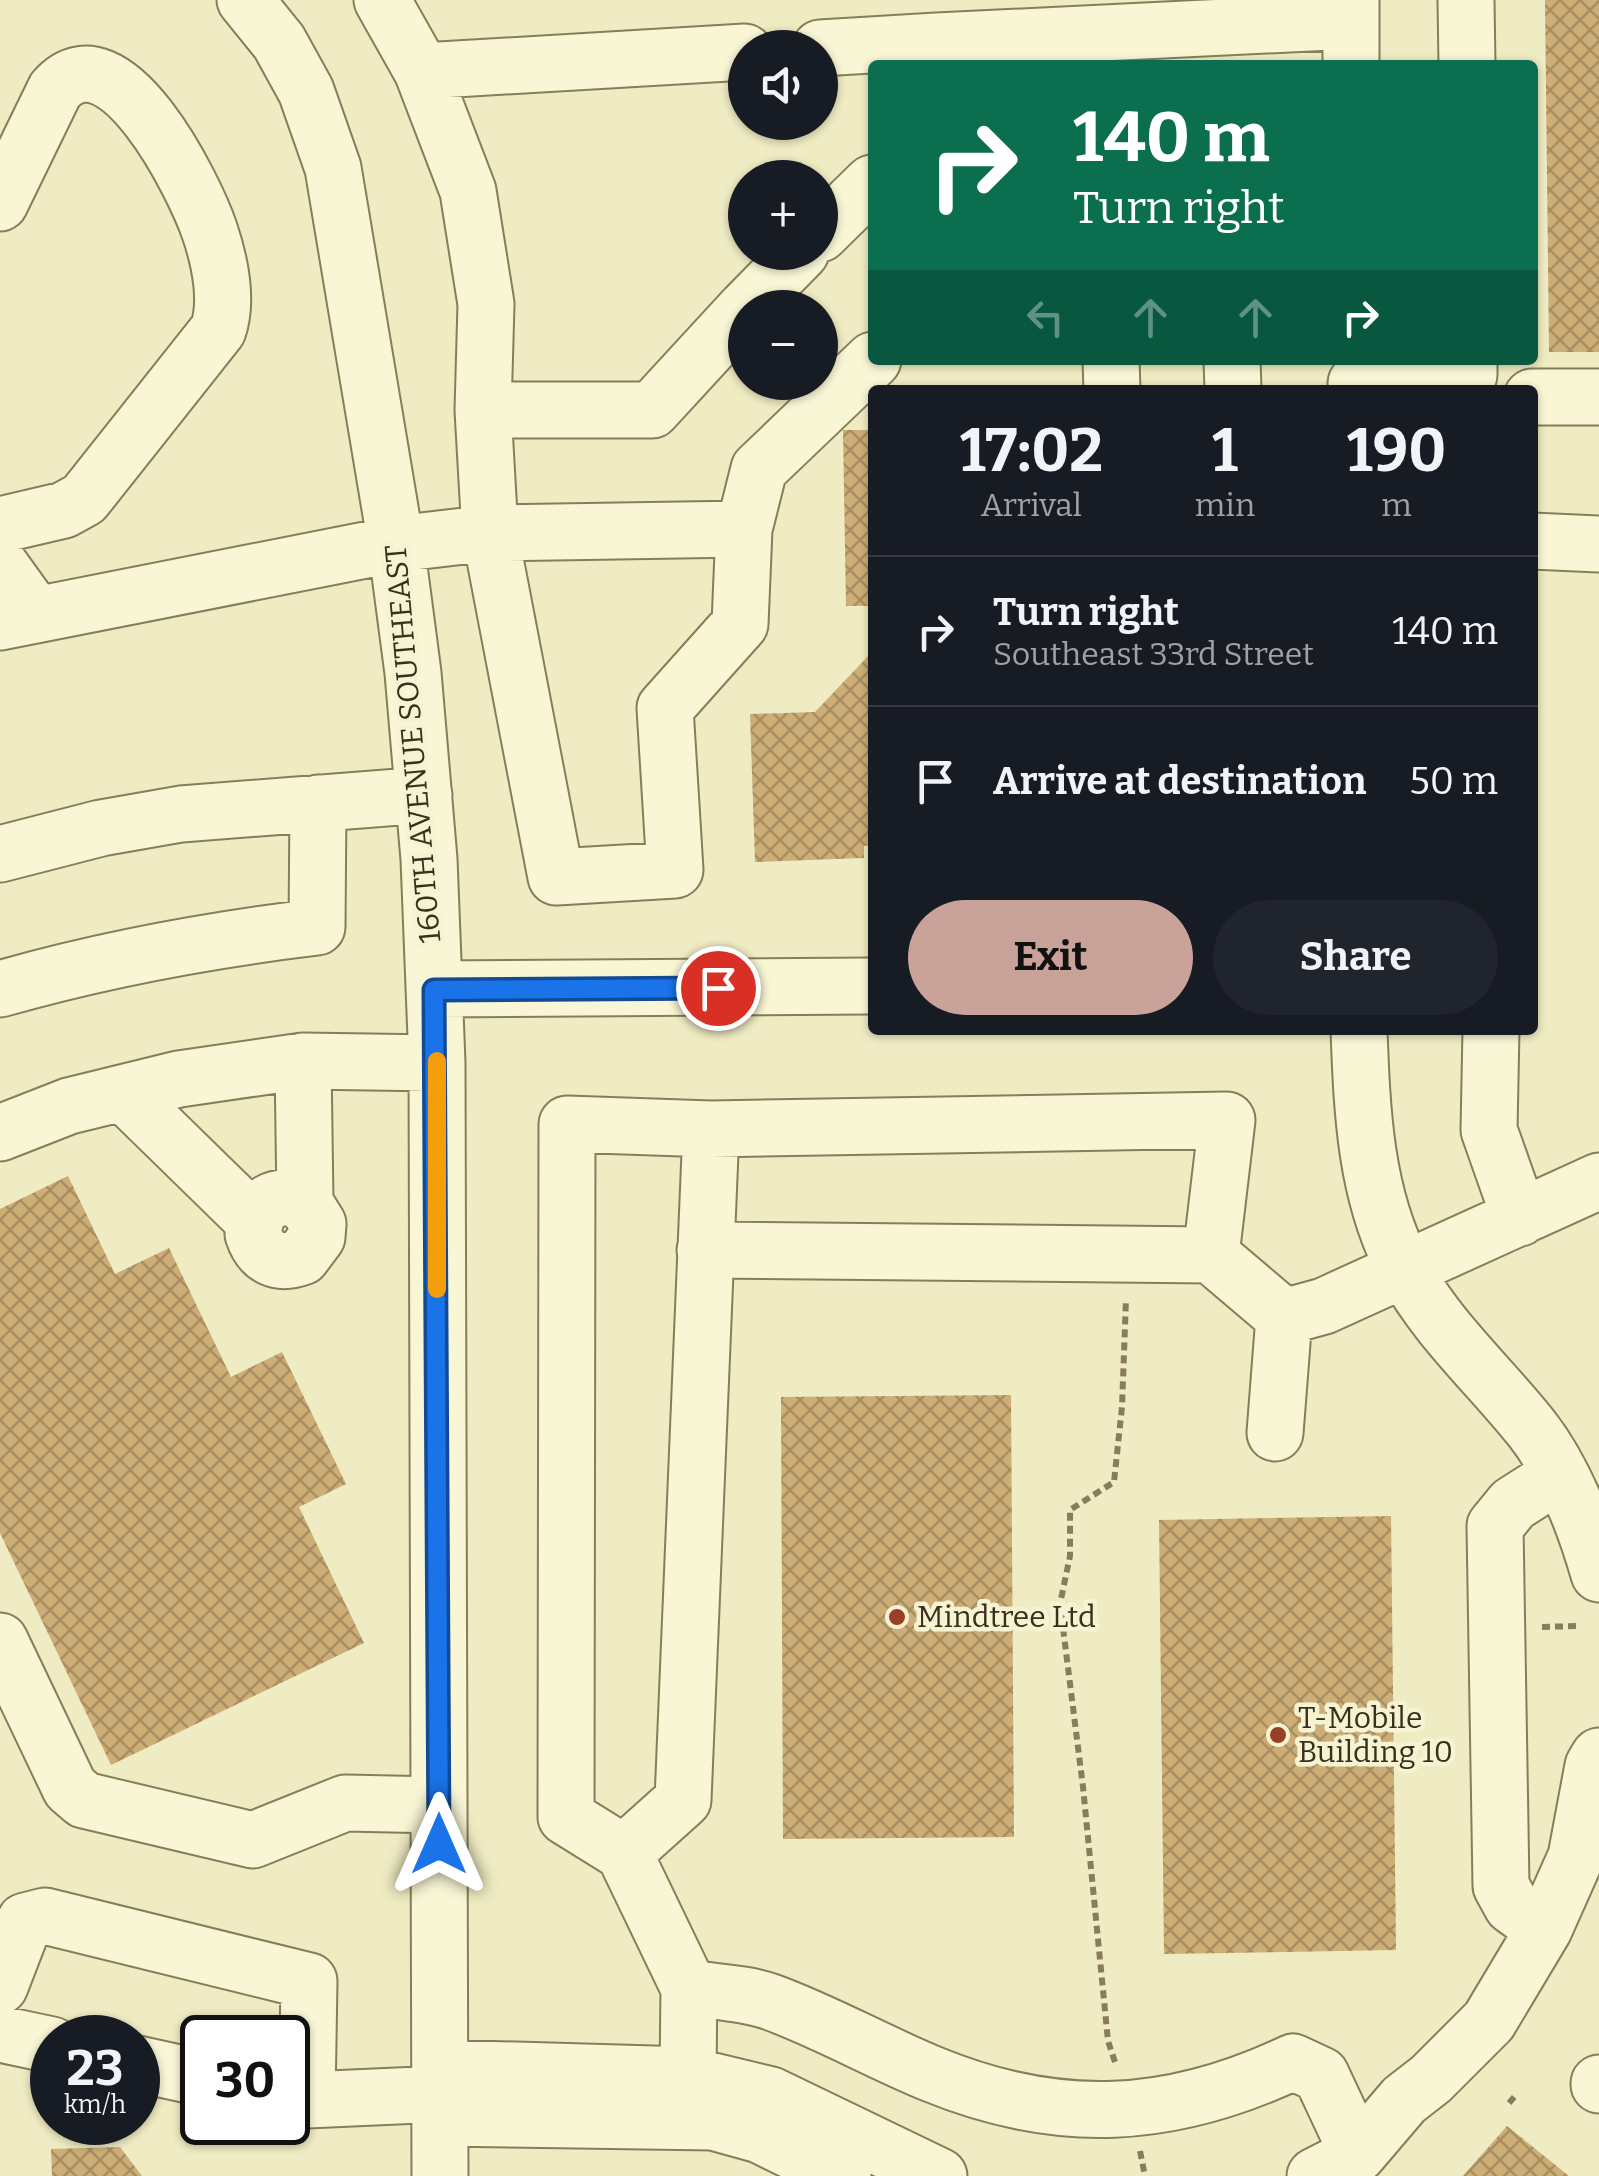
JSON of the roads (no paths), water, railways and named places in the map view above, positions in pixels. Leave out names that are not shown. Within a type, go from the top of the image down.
[{"type":"street","name":"160TH AVENUE SOUTHEAST","points":[[245,0],[279,42],[306,91],[334,168],[396,544],[424,795],[437,1063],[440,2176]]},
{"type":"street","points":[[382,0],[422,71],[468,191],[486,304],[483,410],[490,533],[556,877],[675,870],[665,708],[740,624],[744,530],[759,469],[868,365]]},
{"type":"street","points":[[1466,0],[1466,60]]},
{"type":"street","points":[[838,49],[938,53],[1222,30],[1351,28]]},
{"type":"street","points":[[422,71],[728,53]]},
{"type":"street","points":[[0,203],[56,90],[67,76],[88,73],[122,86],[166,143],[210,232],[224,312],[218,330],[95,488],[64,510],[0,525]]},
{"type":"street","points":[[838,216],[868,187]]},
{"type":"street","points":[[764,290],[783,270]]},
{"type":"street","points":[[483,410],[652,410],[728,328]]},
{"type":"street","points":[[1356,378],[1400,384],[1476,375]]},
{"type":"street","points":[[1538,397],[1599,397]]},
{"type":"street","points":[[0,566],[18,619],[396,544],[490,533],[744,530]]},
{"type":"street","points":[[1538,541],[1599,544]]},
{"type":"street","points":[[0,854],[100,828],[164,817],[424,795]]},
{"type":"street","points":[[0,989],[91,963],[189,943],[317,927],[318,804]]},
{"type":"street","points":[[434,990],[868,986]]},
{"type":"street","points":[[1359,1035],[1362,1119],[1372,1182],[1404,1268],[1433,1310],[1534,1432],[1560,1474],[1599,1574]]},
{"type":"street","points":[[1491,1035],[1490,1130],[1520,1218]]},
{"type":"street","points":[[0,1133],[69,1106],[179,1079],[303,1061],[437,1063]]},
{"type":"street","points":[[123,1093],[254,1221],[268,1201],[294,1197],[305,1203],[303,1061]]},
{"type":"street","points":[[688,2074],[688,1988],[624,1853],[566,1817],[567,1124],[711,1129],[1228,1120],[1211,1254]]},
{"type":"street","points":[[624,1853],[683,1800],[711,1129]]},
{"type":"street","points":[[1284,1317],[1324,1306],[1599,1181]]},
{"type":"street","points":[[705,1250],[1211,1254],[1284,1317]]},
{"type":"street","points":[[1275,1433],[1284,1317]]},
{"type":"street","points":[[1544,1928],[1512,1906],[1502,1886],[1495,1526],[1512,1504],[1560,1474]]},
{"type":"street","points":[[0,1641],[70,1788],[84,1800],[253,1840],[345,1803],[439,1805]]},
{"type":"street","points":[[1337,2165],[1404,2100],[1431,2080],[1489,2020],[1544,1928],[1576,1857],[1599,1756]]},
{"type":"street","points":[[0,1986],[25,1920],[45,1916],[309,1981],[306,2015]]},
{"type":"street","points":[[688,1988],[769,2001],[935,2076],[1044,2108],[1152,2108],[1246,2084],[1293,2062],[1321,2075],[1337,2165]]},
{"type":"street","points":[[0,2034],[30,2041]]},
{"type":"street","points":[[310,2098],[442,2093],[688,2074],[771,2095],[939,2176]]},
{"type":"street","points":[[442,2093],[713,2122],[760,2135],[843,2176]]},
{"type":"place","name":"Mindtree Ltd","points":[[897,1617]]},
{"type":"place","name":"T-Mobile Building 10","points":[[1278,1735]]}]
